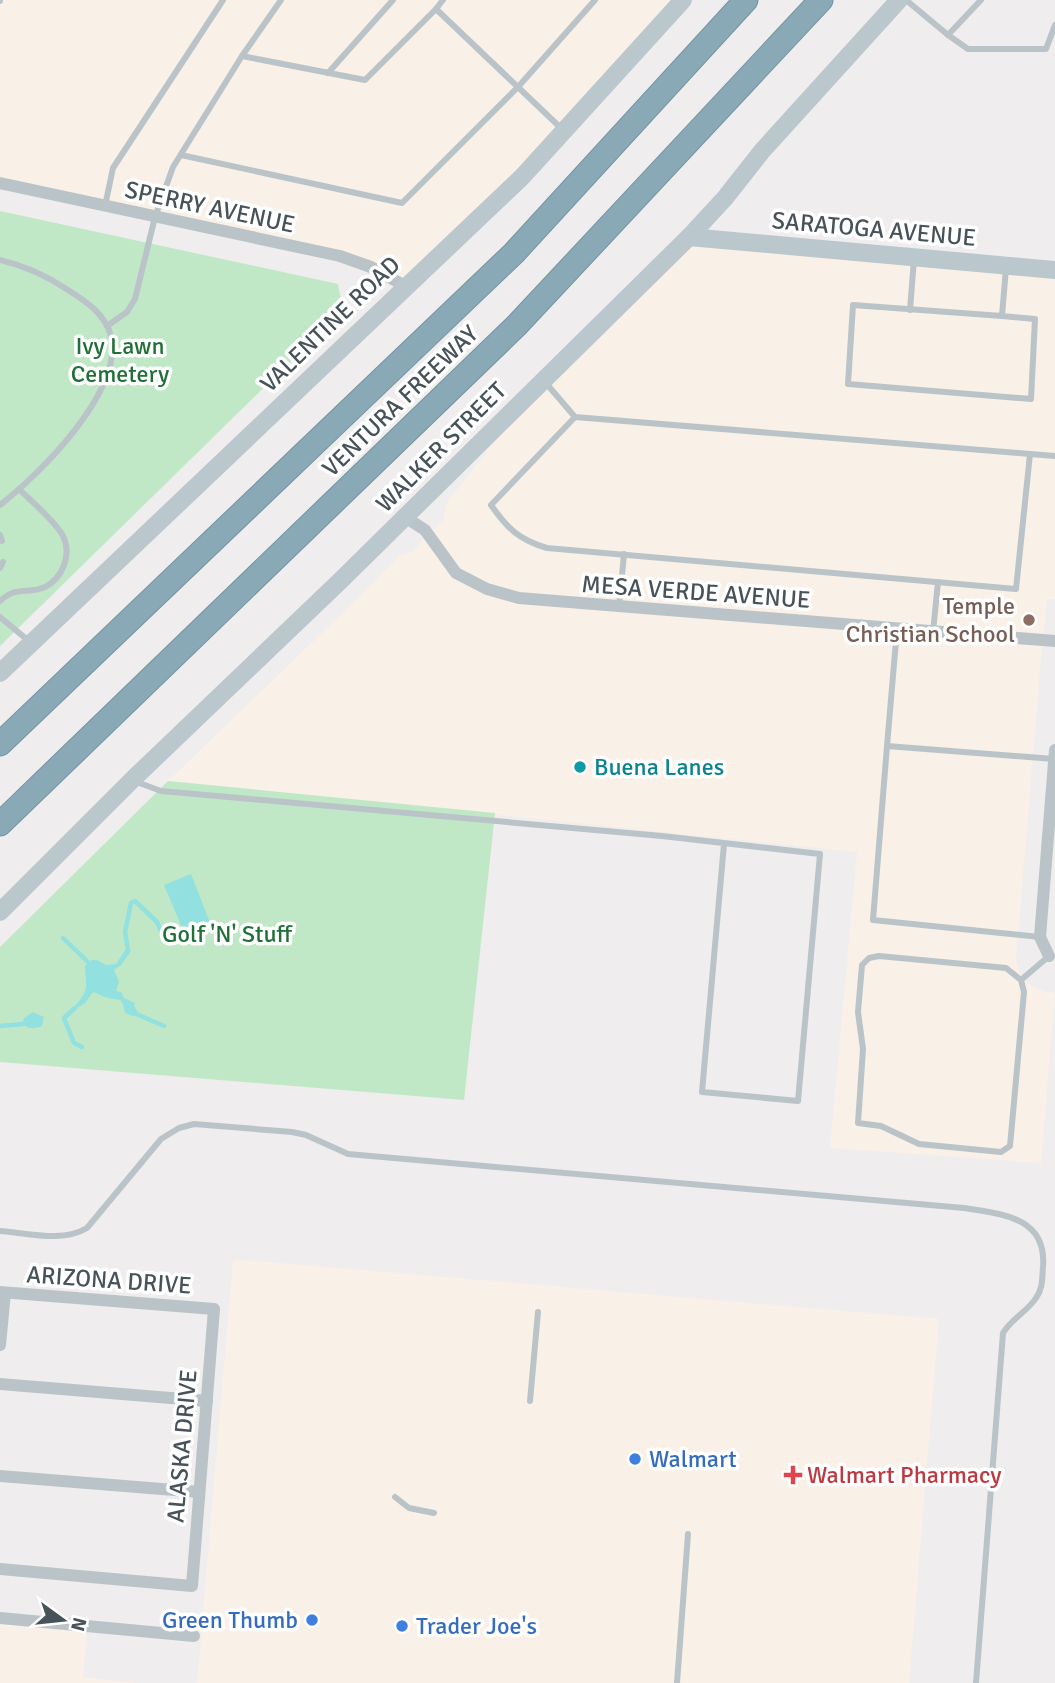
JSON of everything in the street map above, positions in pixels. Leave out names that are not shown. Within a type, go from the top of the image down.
[{"type":"highway","name":"VENTURA FREEWAY","points":[[0,744],[514,253],[746,0]]},
{"type":"highway","name":"VENTURA FREEWAY","points":[[0,824],[517,325],[821,0]]},
{"type":"street","name":"VALENTINE ROAD","points":[[0,673],[522,177],[683,0]]},
{"type":"street","name":"WALKER STREET","points":[[0,912],[689,237],[725,198],[762,151],[899,0]]},
{"type":"street","name":"SPERRY AVENUE","points":[[0,183],[340,256],[371,267],[405,286]]},
{"type":"street","name":"SARATOGA AVENUE","points":[[689,237],[1055,270]]},
{"type":"street","name":"MESA VERDE AVENUE","points":[[405,517],[425,530],[456,573],[487,589],[528,599],[1055,641]]},
{"type":"street","points":[[1049,956],[1040,937],[1055,750]]},
{"type":"street","points":[[0,1345],[2,1293]]},
{"type":"street","name":"ARIZONA DRIVE","points":[[2,1293],[214,1309]]},
{"type":"street","name":"ALASKA DRIVE","points":[[0,1569],[192,1586],[214,1309]]},
{"type":"street","points":[[0,1384],[207,1401]]},
{"type":"street","points":[[0,1476],[199,1492]]},
{"type":"street","points":[[0,1618],[194,1636]]},
{"type":"lane","points":[[105,206],[113,168],[223,0]]},
{"type":"lane","points":[[107,326],[127,312],[134,303],[155,217],[173,167],[242,56],[281,0]]},
{"type":"lane","points":[[328,73],[393,0]]},
{"type":"lane","points":[[242,56],[365,80],[443,0]]},
{"type":"lane","points":[[181,155],[402,203],[518,87],[595,0]]},
{"type":"lane","points":[[906,0],[968,48],[1046,49],[1055,25]]},
{"type":"lane","points":[[948,35],[981,0]]},
{"type":"lane","points":[[436,9],[565,132]]},
{"type":"lane","points":[[910,310],[914,257]]},
{"type":"lane","points":[[0,260],[34,271],[88,303],[107,326],[111,340],[110,363],[97,395],[71,436],[0,505]]},
{"type":"lane","points":[[1002,316],[1006,266]]},
{"type":"lane","points":[[853,305],[1002,316],[1035,319],[1031,399],[848,384],[853,305]]},
{"type":"lane","points":[[543,381],[575,417],[1055,456]]},
{"type":"lane","points":[[575,417],[491,505],[511,530],[527,542],[547,548],[1016,589],[1030,454]]},
{"type":"lane","points":[[0,601],[12,592],[43,588],[62,571],[66,558],[63,534],[19,489]]},
{"type":"lane","points":[[619,607],[624,554]]},
{"type":"lane","points":[[933,632],[938,582]]},
{"type":"lane","points":[[0,617],[32,643]]},
{"type":"lane","points":[[897,629],[873,920],[1040,937]]},
{"type":"lane","points":[[887,746],[1054,759]]},
{"type":"lane","points":[[132,780],[161,791],[662,836],[820,854],[798,1101],[702,1093],[724,844]]},
{"type":"lane","points":[[1021,979],[1049,956]]},
{"type":"lane","points":[[869,958],[1006,968],[1021,979],[1024,992],[1010,1146],[1001,1152],[919,1144],[881,1126],[858,1123],[863,1049],[858,1012],[862,965],[869,958]]},
{"type":"lane","points":[[0,1231],[75,1235],[87,1228],[161,1139],[178,1128],[194,1124],[292,1132],[306,1135],[348,1154],[964,1208],[1007,1214],[1020,1220],[1041,1242],[1044,1255],[1041,1289],[1035,1300],[1008,1325],[1003,1334],[976,1683]]},
{"type":"lane","points":[[530,1401],[538,1312]]},
{"type":"lane","points":[[395,1497],[409,1508],[435,1513]]},
{"type":"lane","points":[[677,1683],[688,1534]]},
{"type":"shaded area","points":[[0,0],[683,0],[405,286],[371,267],[0,183]]},
{"type":"shaded area","points":[[689,237],[1055,270],[1055,599],[1047,599],[1016,960],[1020,973],[1030,985],[1055,993],[1041,1163],[830,1148],[857,852],[168,781],[399,556],[412,552],[443,520],[447,502],[543,381]]},
{"type":"shaded area","points":[[233,1259],[939,1319],[909,1683],[197,1683]]},
{"type":"shaded area","points":[[0,1624],[87,1630],[83,1677],[138,1683],[0,1683]]},
{"type":"green space","name":"Ivy Lawn Cemetery","points":[[0,211],[338,284],[343,310],[0,646]]},
{"type":"green space","name":"Golf 'N' Stuff","points":[[168,781],[495,813],[464,1100],[0,1062],[0,947]]},
{"type":"water","points":[[191,874],[212,928],[186,937],[164,885]]},
{"type":"water","points":[[126,949],[131,951],[114,970],[119,982],[116,991],[135,1003],[138,1013],[133,1016],[125,1013],[121,1001],[93,992],[85,1003],[75,1009],[86,988],[85,966],[92,960],[106,965],[116,964]]},
{"type":"water","points":[[33,1012],[44,1017],[42,1026],[31,1028],[24,1025],[24,1018]]},
{"type":"waterway","points":[[128,950],[125,932],[131,903],[135,901],[157,922],[164,938]]},
{"type":"waterway","points":[[63,938],[88,962]]},
{"type":"waterway","points":[[75,1008],[64,1018],[74,1043],[82,1047]]},
{"type":"waterway","points":[[136,1014],[164,1026]]},
{"type":"waterway","points":[[0,1026],[23,1024]]},
{"type":"place","name":"Temple Christian School","points":[[1029,620]]},
{"type":"place","name":"Buena Lanes","points":[[580,767]]},
{"type":"place","name":"Walmart","points":[[635,1459]]},
{"type":"place","name":"Walmart Pharmacy","points":[[793,1475]]},
{"type":"place","name":"Green Thumb","points":[[312,1620]]},
{"type":"place","name":"Trader Joe's","points":[[402,1626]]}]
